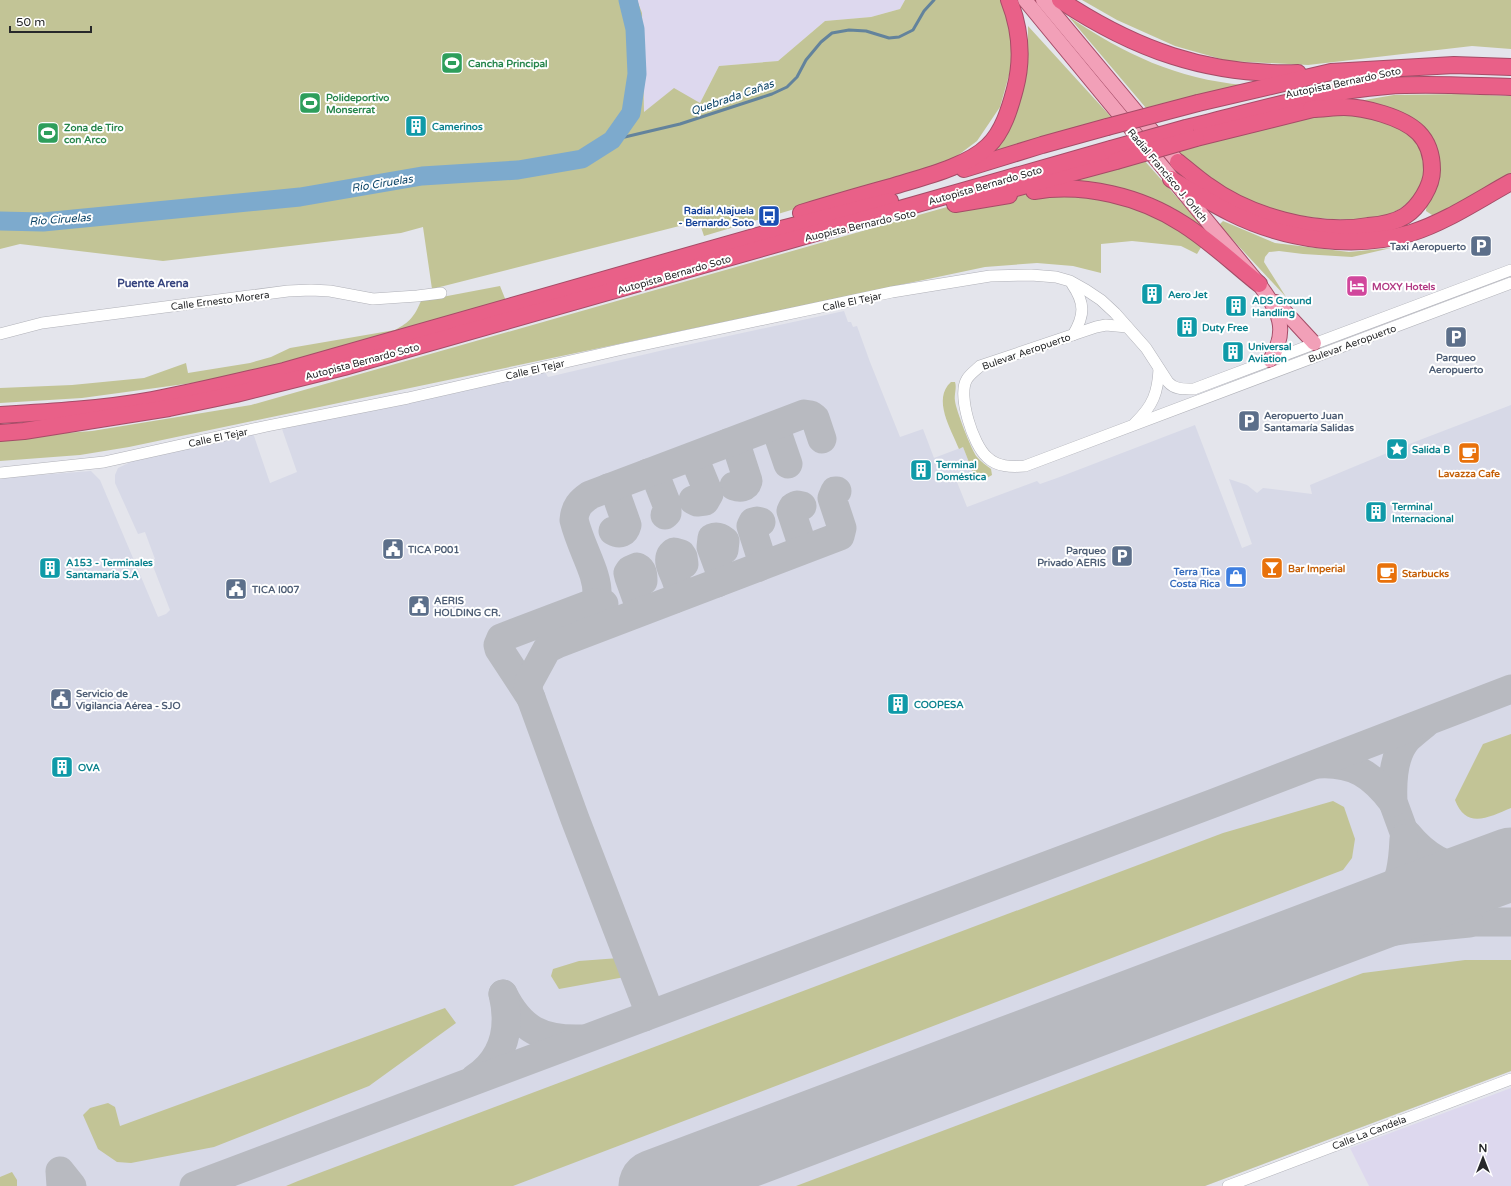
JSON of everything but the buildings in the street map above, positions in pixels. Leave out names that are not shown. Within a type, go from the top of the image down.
[{"type":"highway","points":[[500,310],[582,278],[932,175],[960,164],[977,154],[988,146],[1002,126],[1014,95],[1018,79],[1020,42],[1009,0]]},
{"type":"highway","points":[[1060,0],[1101,26],[1146,47],[1212,67],[1261,73],[1331,72]]},
{"type":"highway","points":[[1413,68],[1454,65],[1511,67]]},
{"type":"highway","name":"Autopista Bernardo Soto","points":[[955,204],[1110,144],[1198,103],[1331,72],[1413,68]]},
{"type":"highway","name":"Autopista Bernardo Soto","points":[[1187,129],[1274,96],[1413,68]]},
{"type":"highway","points":[[1416,85],[1511,87]]},
{"type":"highway","name":"Autopista Bernardo Soto","points":[[1110,144],[1187,129],[1285,103],[1343,91],[1388,86],[1416,85]]},
{"type":"highway","name":"Autopista Bernardo Soto","points":[[0,433],[24,431],[169,408],[236,394],[344,367],[929,191],[1110,144],[1187,129],[1311,109],[1416,85]]},
{"type":"highway","points":[[1178,162],[1207,186],[1236,202],[1271,216],[1314,226],[1358,228],[1386,224],[1405,216],[1418,203],[1428,187],[1432,175],[1432,162],[1426,143],[1414,128],[1404,121],[1365,109],[1344,107],[1311,109]]},
{"type":"highway","points":[[1171,179],[1232,214],[1268,228],[1300,236],[1328,240],[1356,240],[1396,237],[1412,232],[1456,213],[1511,182]]},
{"type":"highway","points":[[955,204],[1046,189],[1071,188],[1115,195],[1134,201],[1182,223],[1259,284]]},
{"type":"highway","name":"Auopista Bernardo Soto","points":[[787,234],[955,204]]},
{"type":"highway","name":"Autopista Bernardo Soto","points":[[0,415],[43,412],[151,400],[221,386],[344,355],[500,310],[787,234]]},
{"type":"main road","name":"Radial Francisco J. Orlich","points":[[1025,0],[1259,284],[1278,315],[1281,325],[1279,343],[1270,360]]},
{"type":"main road","name":"Radial Francisco J. Orlich","points":[[1043,0],[1178,162]]},
{"type":"main road","points":[[1259,284],[1314,343]]},
{"type":"street","name":"Bulevar Aeropuerto","points":[[1511,270],[1194,389],[1173,387],[1168,382],[1146,348],[1127,327],[1106,326],[1073,335],[980,366],[967,379],[964,390],[965,403],[973,434],[982,452],[988,458],[1004,466],[1024,466],[1511,283]]},
{"type":"street","name":"Calle El Tejar","points":[[0,473],[104,462],[267,426],[408,398],[892,292],[990,276],[1031,274],[1056,277],[1070,281],[1101,300],[1127,327]]},
{"type":"street","points":[[1070,281],[1078,293],[1082,307],[1080,322],[1073,335]]},
{"type":"street","name":"Calle Ernesto Morera","points":[[0,334],[42,323],[288,291],[330,291],[373,299],[441,293]]},
{"type":"street","points":[[1131,426],[1144,415],[1153,401],[1158,385],[1159,368]]},
{"type":"street","name":"Calle La Candela","points":[[1228,1186],[1511,1079]]},
{"type":"shaded area","points":[[637,0],[905,0],[900,9],[871,17],[825,21],[778,61],[719,66],[700,103],[644,112],[642,13]]},
{"type":"shaded area","points":[[844,311],[848,322],[851,322],[853,327],[857,326],[900,437],[923,429],[934,458],[963,447],[974,475],[957,482],[967,507],[1037,481],[1040,484],[1057,478],[1195,425],[1242,548],[1252,544],[1229,479],[1247,485],[1257,493],[1263,488],[1312,494],[1310,485],[1404,446],[1511,405],[1511,1071],[1205,1186],[0,1186],[0,478],[91,471],[100,480],[158,617],[166,614],[170,610],[151,561],[155,559],[145,532],[138,534],[115,483],[115,475],[118,468],[141,457],[253,433],[270,483],[297,472],[282,429],[545,372],[548,377],[668,349]]},
{"type":"shaded area","points":[[1511,1088],[1511,1186],[1369,1186],[1350,1148]]},
{"type":"green space","points":[[0,0],[637,0],[642,13],[644,112],[674,88],[700,103],[719,66],[778,61],[825,21],[871,17],[900,9],[905,0],[1000,0],[1013,35],[1011,68],[1000,107],[977,141],[953,159],[908,175],[704,236],[699,221],[432,289],[423,227],[401,233],[163,261],[20,244],[0,249]]},
{"type":"green space","points":[[1082,0],[1511,0],[1511,49],[1472,46],[1308,65],[1228,61],[1175,46],[1117,20]]},
{"type":"green space","points":[[1069,17],[1110,42],[1152,63],[1196,77],[1244,85],[1146,108]]},
{"type":"green space","points":[[1028,26],[1112,118],[993,151],[1007,135],[1019,107],[1025,80]]},
{"type":"green space","points":[[1461,94],[1511,96],[1511,175],[1439,214],[1432,215],[1426,211],[1433,140],[1353,102],[1394,95]]},
{"type":"green space","points":[[1335,112],[1381,121],[1409,134],[1418,144],[1424,158],[1422,181],[1413,197],[1404,206],[1394,212],[1379,217],[1361,219],[1317,218],[1273,210],[1254,205],[1231,194],[1214,182],[1175,149],[1235,133]]},
{"type":"green space","points":[[1143,159],[1222,247],[1175,209],[1147,198],[1064,181]]},
{"type":"green space","points":[[1023,191],[1103,196],[1139,209],[1175,226],[1203,244],[1197,254],[1181,246],[1132,241],[1101,244],[1101,273],[1073,266],[1037,263],[985,267],[129,447],[80,455],[0,461],[0,438],[92,431],[251,405],[975,199]]},
{"type":"green space","points":[[1223,221],[1275,243],[1349,252],[1391,248],[1352,257],[1279,251],[1269,252],[1265,257],[1264,262],[1286,297],[1219,225]]},
{"type":"green space","points":[[500,286],[506,301],[299,362],[207,381],[82,398],[0,403],[0,388],[72,385],[144,378],[186,363],[188,373],[250,363],[271,357],[290,348],[395,330],[411,318],[421,301]]},
{"type":"green space","points":[[951,382],[955,382],[956,406],[971,446],[977,457],[991,469],[992,475],[983,480],[978,481],[970,476],[974,475],[963,447],[959,449],[945,414],[943,397]]},
{"type":"green space","points":[[1511,734],[1511,808],[1495,815],[1479,819],[1465,815],[1455,800],[1483,744]]},
{"type":"green space","points":[[1333,801],[1344,807],[1355,839],[1352,858],[1343,870],[513,1186],[286,1186],[1223,833]]},
{"type":"green space","points":[[619,958],[625,977],[559,989],[551,976],[553,969],[579,961]]},
{"type":"green space","points":[[1465,960],[1511,960],[1511,1071],[1205,1186],[796,1186],[1363,973]]},
{"type":"green space","points":[[445,1008],[456,1023],[369,1086],[214,1147],[131,1163],[117,1162],[98,1149],[83,1115],[90,1108],[108,1103],[115,1107],[120,1126]]},
{"type":"green space","points":[[12,1172],[17,1180],[17,1186],[0,1186],[0,1177]]},
{"type":"waterway","name":"Río Ciruelas","points":[[0,221],[43,222],[300,197],[422,176],[518,170],[582,159],[612,140],[631,113],[637,74],[635,29],[628,0]]},
{"type":"waterway","name":"Quebrada Cañas","points":[[612,140],[680,124],[772,94],[787,87],[797,77],[806,60],[821,42],[832,33],[849,30],[866,31],[889,38],[899,37],[913,30],[924,11],[934,0]]},
{"type":"taxiway","points":[[571,638],[586,623],[594,609],[597,595],[596,582],[592,568],[579,537],[574,520],[577,508],[586,498],[590,495],[804,414],[811,415],[815,418],[822,439]]},
{"type":"taxiway","points":[[769,428],[777,432],[788,464]]},
{"type":"taxiway","points":[[728,443],[733,444],[738,450],[748,481],[746,485],[742,487],[734,486]]},
{"type":"taxiway","points":[[687,459],[695,460],[709,494],[705,501],[697,502],[693,500]]},
{"type":"taxiway","points":[[648,473],[656,477],[667,505],[667,513],[665,515]]},
{"type":"taxiway","points":[[608,488],[613,490],[616,494],[627,525],[625,530],[622,532],[618,533],[613,531]]},
{"type":"taxiway","points":[[644,1017],[647,1014],[647,1006],[575,819],[528,690],[529,682],[547,649],[557,644],[840,536],[842,528],[832,498],[835,491],[837,491]]},
{"type":"taxiway","points":[[799,551],[802,544],[791,511],[793,507],[797,505],[802,506]]},
{"type":"taxiway","points":[[759,567],[761,557],[751,526],[753,522],[761,522]]},
{"type":"taxiway","points":[[717,583],[721,574],[711,547],[712,538],[718,537],[725,541],[724,550]]},
{"type":"taxiway","points":[[674,599],[678,593],[678,587],[671,568],[670,557],[674,552],[681,554],[684,564]]},
{"type":"taxiway","points":[[636,613],[639,605],[629,577],[628,573],[630,570],[637,567],[639,568],[642,573],[643,581]]},
{"type":"taxiway","points":[[531,698],[499,649],[498,645],[501,638],[593,603],[604,604]]},
{"type":"taxiway","points":[[194,1186],[1214,803],[1511,689]]},
{"type":"taxiway","points":[[1425,724],[1408,738],[1399,752],[1394,768],[1393,802],[1427,895],[1445,913],[1460,920],[1477,922],[1511,922]]},
{"type":"taxiway","points":[[1318,764],[1342,765],[1361,772],[1377,784],[1393,802]]},
{"type":"taxiway","points":[[1407,834],[1421,849],[1447,865],[1466,869],[1481,869],[1511,863]]},
{"type":"taxiway","points":[[1366,918],[1386,902],[1395,888],[1402,864],[1404,839]]},
{"type":"taxiway","points":[[1259,958],[1365,936],[1409,929],[1469,923]]},
{"type":"taxiway","points":[[503,994],[517,1016],[534,1030],[544,1035],[567,1039],[581,1039]]},
{"type":"taxiway","points":[[475,1078],[493,1061],[499,1052],[503,1041],[506,1030],[503,994]]},
{"type":"taxiway","points":[[61,1186],[60,1171],[72,1186]]},
{"type":"runway","points":[[655,1186],[1511,864]]},
{"type":"place","name":"Cancha Principal","points":[[452,63]]},
{"type":"place","name":"Polideportivo Monserrat","points":[[310,103]]},
{"type":"place","name":"Camerinos","points":[[416,126]]},
{"type":"place","name":"Zona de Tiro con Arco","points":[[48,133]]},
{"type":"place","name":"Radial Alajuela - Bernardo Soto","points":[[769,216]]},
{"type":"place","name":"Taxi Aeropuerto","points":[[1481,246]]},
{"type":"place","name":"MOXY Hotels","points":[[1357,286]]},
{"type":"place","name":"Aero Jet","points":[[1152,294]]},
{"type":"place","name":"ADS Ground Handling","points":[[1236,306]]},
{"type":"place","name":"Duty Free","points":[[1187,327]]},
{"type":"place","name":"Parqueo Aeropuerto","points":[[1456,337]]},
{"type":"place","name":"Universal Aviation","points":[[1233,352]]},
{"type":"place","name":"Aeropuerto Juan Santamaría Salidas","points":[[1249,421]]},
{"type":"place","name":"Salida B","points":[[1397,449]]},
{"type":"place","name":"Lavazza Cafe","points":[[1469,453]]},
{"type":"place","name":"Terminal Doméstica","points":[[921,470]]},
{"type":"place","name":"Terminal Internacional","points":[[1376,512]]},
{"type":"place","name":"TICA P001","points":[[393,549]]},
{"type":"place","name":"Parqueo Privado AERIS","points":[[1122,556]]},
{"type":"place","name":"A153 - Terminales Santamaría S.A","points":[[50,568]]},
{"type":"place","name":"Bar Imperial","points":[[1272,568]]},
{"type":"place","name":"Starbucks","points":[[1387,573]]},
{"type":"place","name":"Terra Tica Costa Rica","points":[[1236,577]]},
{"type":"place","name":"TICA I007","points":[[236,589]]},
{"type":"place","name":"AERIS HOLDING CR.","points":[[419,606]]},
{"type":"place","name":"Servicio de Vigilancia Aérea - SJO","points":[[61,699]]},
{"type":"place","name":"COOPESA","points":[[898,704]]},
{"type":"place","name":"OVA","points":[[62,767]]},
{"type":"district","name":"Puente Arena","points":[[153,283]]}]
